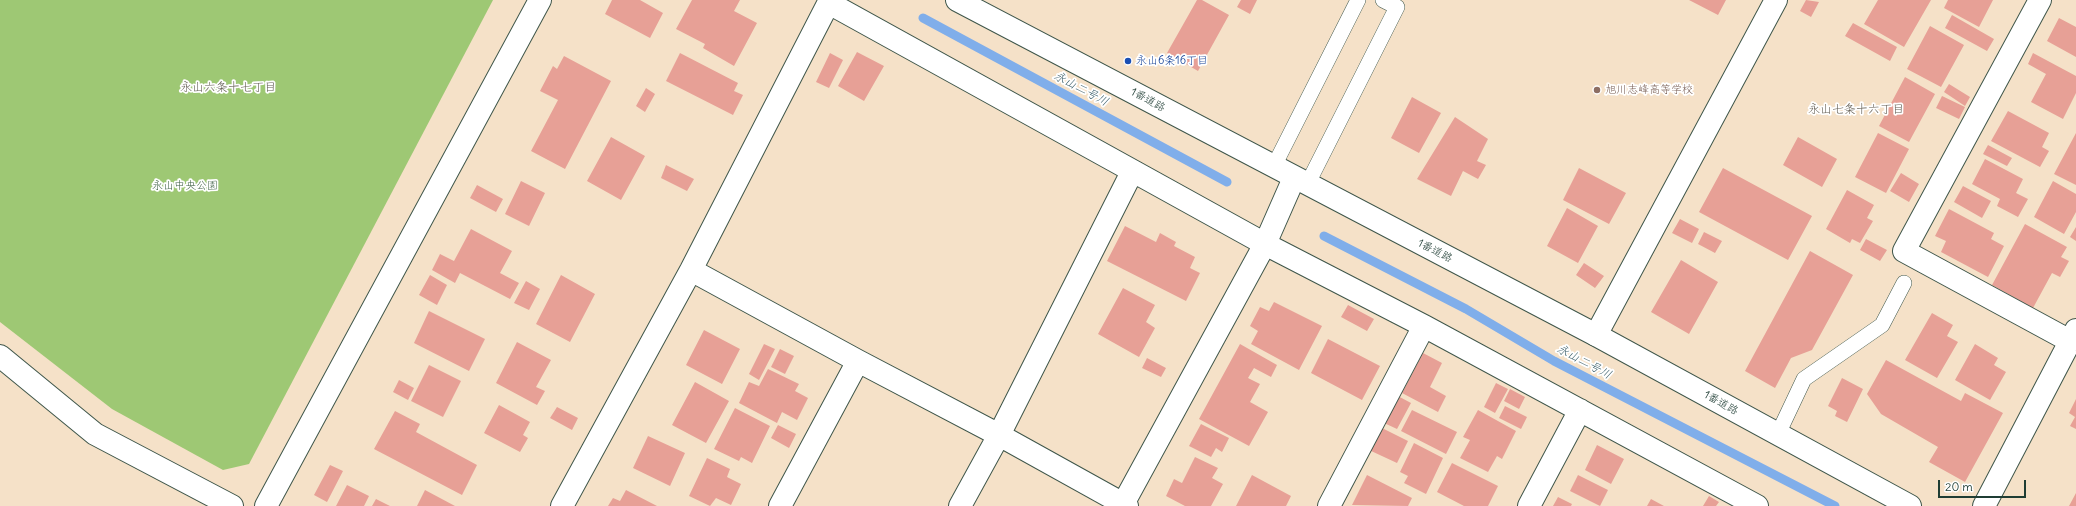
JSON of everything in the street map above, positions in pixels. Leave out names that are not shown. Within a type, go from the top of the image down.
[{"type":"street","points":[[266,506],[540,0]]},
{"type":"street","name":"1番道路","points":[[957,0],[1596,335],[1910,506]]},
{"type":"street","points":[[1596,335],[1776,0]]},
{"type":"street","points":[[1984,506],[2073,336],[1904,251],[2040,0]]},
{"type":"street","points":[[562,506],[691,270],[829,1],[1132,172],[1580,410],[1743,503]]},
{"type":"street","points":[[960,506],[999,435],[1132,172]]},
{"type":"street","points":[[691,270],[858,361],[999,435],[1124,505],[1265,244],[1301,181]]},
{"type":"street","points":[[1329,506],[1424,326]]},
{"type":"street","points":[[0,356],[95,434],[232,506]]},
{"type":"street","points":[[780,506],[858,361]]},
{"type":"street","points":[[1530,506],[1580,410]]},
{"type":"lane","points":[[1274,166],[1358,0]]},
{"type":"lane","points":[[1301,181],[1397,7],[1384,0]]},
{"type":"lane","points":[[1778,434],[1804,379],[1882,325],[1904,283]]},
{"type":"green space","name":"永山中央公園","points":[[0,0],[493,0],[249,464],[223,470],[112,409],[0,322]]},
{"type":"building","points":[[612,0],[640,0],[663,13],[650,38],[605,14]]},
{"type":"building","points":[[692,0],[740,0],[734,11],[757,23],[734,66],[703,48],[705,44],[676,29]]},
{"type":"building","points":[[1197,0],[1202,0],[1229,15],[1198,71],[1167,53]]},
{"type":"building","points":[[1241,0],[1257,0],[1250,14],[1237,7]]},
{"type":"building","points":[[1689,0],[1726,0],[1718,15]]},
{"type":"building","points":[[1806,0],[1819,2],[1811,17],[1800,11]]},
{"type":"building","points":[[1878,0],[1931,0],[1904,47],[1864,24]]},
{"type":"building","points":[[1948,0],[1993,0],[1979,27],[1944,8]]},
{"type":"building","points":[[1952,15],[1994,39],[1987,51],[1945,28]]},
{"type":"building","points":[[2059,18],[2076,27],[2076,57],[2047,41]]},
{"type":"building","points":[[1853,23],[1897,47],[1890,61],[1845,36]]},
{"type":"building","points":[[1930,26],[1964,45],[1941,87],[1907,69]]},
{"type":"building","points":[[857,52],[884,66],[864,101],[838,86]]},
{"type":"building","points":[[680,53],[738,83],[734,91],[743,95],[733,115],[666,81]]},
{"type":"building","points":[[830,53],[843,60],[829,88],[816,82]]},
{"type":"building","points":[[2033,53],[2076,76],[2076,93],[2063,119],[2031,102],[2046,74],[2028,64]]},
{"type":"building","points":[[564,56],[611,81],[565,169],[531,151],[558,100],[540,91],[553,66],[557,69]]},
{"type":"building","points":[[1905,77],[1935,94],[1909,142],[1879,126]]},
{"type":"building","points":[[1949,84],[1970,97],[1965,106],[1944,92]]},
{"type":"building","points":[[646,88],[655,94],[645,112],[636,106]]},
{"type":"building","points":[[1942,96],[1965,107],[1959,119],[1936,108]]},
{"type":"building","points":[[1412,97],[1441,113],[1419,153],[1391,138]]},
{"type":"building","points":[[2008,111],[2049,133],[2042,147],[2049,151],[2040,167],[1991,141]]},
{"type":"building","points":[[1455,117],[1488,139],[1477,161],[1486,165],[1478,179],[1463,171],[1451,196],[1417,179]]},
{"type":"building","points":[[1878,133],[1909,149],[1886,193],[1855,177]]},
{"type":"building","points":[[2076,133],[2076,185],[2054,174]]},
{"type":"building","points":[[611,137],[645,156],[621,200],[587,181]]},
{"type":"building","points":[[1798,137],[1837,159],[1822,187],[1783,165]]},
{"type":"building","points":[[1988,145],[2012,158],[2007,166],[1983,154]]},
{"type":"building","points":[[1985,159],[2023,179],[2016,193],[2028,199],[2018,217],[1997,206],[2000,199],[1972,184]]},
{"type":"building","points":[[666,165],[694,179],[687,191],[661,178]]},
{"type":"building","points":[[1579,168],[1626,193],[1609,224],[1563,200]]},
{"type":"building","points":[[1723,168],[1812,216],[1788,260],[1699,212]]},
{"type":"building","points":[[1901,173],[1919,184],[1909,202],[1890,191]]},
{"type":"building","points":[[521,181],[545,193],[529,226],[505,214]]},
{"type":"building","points":[[2053,181],[2076,194],[2076,212],[2064,234],[2034,217]]},
{"type":"building","points":[[477,185],[503,199],[496,212],[470,198]]},
{"type":"building","points":[[1963,186],[1991,201],[1982,218],[1954,202]]},
{"type":"building","points":[[1847,190],[1874,205],[1867,218],[1873,221],[1860,243],[1852,239],[1850,243],[1826,229]]},
{"type":"building","points":[[1567,208],[1598,226],[1578,263],[1547,246]]},
{"type":"building","points":[[1949,209],[1994,233],[1991,239],[2004,246],[1988,277],[1941,252],[1946,241],[1935,236]]},
{"type":"building","points":[[1680,219],[1699,229],[1692,243],[1672,233]]},
{"type":"building","points":[[2025,224],[2067,247],[2061,257],[2069,261],[2060,277],[2052,273],[2033,308],[1992,285]]},
{"type":"building","points":[[1125,226],[1156,242],[1160,233],[1176,242],[1174,246],[1195,257],[1190,268],[1200,273],[1186,301],[1107,261]]},
{"type":"building","points":[[2076,227],[2076,241],[2070,237]]},
{"type":"building","points":[[471,229],[512,251],[500,273],[519,283],[510,299],[460,273],[455,283],[432,270],[440,254],[454,261]]},
{"type":"building","points":[[1704,232],[1722,241],[1715,253],[1698,244]]},
{"type":"building","points":[[1866,239],[1887,250],[1880,261],[1860,250]]},
{"type":"building","points":[[1810,251],[1853,275],[1812,350],[1791,358],[1775,388],[1745,371]]},
{"type":"building","points":[[1681,260],[1718,282],[1689,334],[1651,312]]},
{"type":"building","points":[[1584,263],[1604,276],[1595,288],[1576,275]]},
{"type":"building","points":[[430,275],[447,285],[437,305],[419,295]]},
{"type":"building","points":[[561,275],[595,294],[570,342],[536,324]]},
{"type":"building","points":[[526,281],[540,289],[529,310],[514,303]]},
{"type":"building","points":[[1123,288],[1155,305],[1146,322],[1155,328],[1139,357],[1098,334]]},
{"type":"building","points":[[1274,302],[1322,326],[1299,370],[1251,344],[1258,331],[1250,326],[1260,307],[1269,311]]},
{"type":"building","points":[[1348,305],[1374,319],[1367,331],[1341,317]]},
{"type":"building","points":[[429,311],[485,339],[469,371],[414,343]]},
{"type":"building","points":[[1932,313],[1953,325],[1947,336],[1958,342],[1937,378],[1905,360]]},
{"type":"building","points":[[704,330],[740,349],[722,384],[686,365]]},
{"type":"building","points":[[1328,339],[1380,366],[1362,400],[1311,373]]},
{"type":"building","points":[[517,342],[551,360],[536,387],[545,391],[537,405],[496,383]]},
{"type":"building","points":[[764,344],[775,349],[759,380],[749,374]]},
{"type":"building","points":[[1240,344],[1277,365],[1271,377],[1254,368],[1248,378],[1260,384],[1250,402],[1268,412],[1249,446],[1199,419]]},
{"type":"building","points":[[1975,344],[1998,358],[1994,365],[2006,372],[1990,400],[1955,380]]},
{"type":"building","points":[[780,349],[794,356],[785,374],[771,367]]},
{"type":"building","points":[[1423,353],[1442,363],[1430,387],[1446,396],[1438,412],[1402,393]]},
{"type":"building","points":[[1147,358],[1166,368],[1161,377],[1142,368]]},
{"type":"building","points":[[1886,360],[1961,401],[1965,393],[2003,413],[1965,482],[1929,462],[1938,447],[1881,414],[1867,394]]},
{"type":"building","points":[[429,365],[461,381],[443,417],[411,401]]},
{"type":"building","points":[[768,369],[799,384],[795,391],[808,398],[797,420],[782,412],[777,423],[739,403],[749,382],[759,386]]},
{"type":"building","points":[[1842,378],[1863,389],[1847,422],[1835,416],[1837,411],[1828,406]]},
{"type":"building","points":[[399,380],[414,388],[408,400],[393,392]]},
{"type":"building","points":[[695,382],[729,401],[706,443],[672,425]]},
{"type":"building","points":[[1496,383],[1508,389],[1495,413],[1484,407]]},
{"type":"building","points":[[1510,389],[1525,397],[1519,409],[1504,401]]},
{"type":"building","points":[[1396,395],[1411,403],[1397,429],[1382,422]]},
{"type":"building","points":[[2076,399],[2076,429],[2070,426],[2075,417],[2069,413]]},
{"type":"building","points":[[499,405],[530,422],[523,435],[528,438],[520,452],[484,433]]},
{"type":"building","points":[[1505,406],[1527,417],[1521,429],[1499,418]]},
{"type":"building","points":[[557,407],[578,418],[572,430],[550,418]]},
{"type":"building","points":[[735,408],[770,426],[752,463],[741,457],[739,461],[714,449]]},
{"type":"building","points":[[1412,410],[1457,432],[1446,454],[1401,431]]},
{"type":"building","points":[[1478,410],[1516,431],[1502,459],[1497,456],[1488,472],[1460,458],[1470,440],[1463,437]]},
{"type":"building","points":[[395,411],[420,424],[416,432],[477,465],[462,495],[374,449]]},
{"type":"building","points":[[1201,424],[1229,438],[1222,452],[1216,448],[1211,457],[1189,446]]},
{"type":"building","points":[[778,425],[796,434],[789,448],[771,438]]},
{"type":"building","points":[[1380,427],[1408,441],[1397,463],[1369,450]]},
{"type":"building","points":[[648,436],[685,453],[670,486],[633,468]]},
{"type":"building","points":[[1414,443],[1443,458],[1426,494],[1404,483],[1408,476],[1400,472]]},
{"type":"building","points":[[1597,445],[1624,459],[1611,484],[1585,470]]},
{"type":"building","points":[[1195,457],[1218,468],[1212,478],[1223,484],[1211,506],[1185,506],[1166,496],[1174,479],[1182,483]]},
{"type":"building","points":[[707,458],[730,469],[727,477],[741,484],[731,505],[716,498],[710,506],[689,496]]},
{"type":"building","points":[[1452,463],[1498,486],[1488,506],[1464,506],[1437,492]]},
{"type":"building","points":[[330,465],[343,471],[327,502],[314,495]]},
{"type":"building","points":[[1252,475],[1291,496],[1286,506],[1236,506]]},
{"type":"building","points":[[1367,475],[1412,498],[1408,506],[1352,505]]},
{"type":"building","points":[[1578,475],[1608,490],[1600,506],[1570,491]]},
{"type":"building","points":[[347,485],[369,496],[364,506],[336,506]]},
{"type":"building","points":[[425,490],[455,506],[417,506]]},
{"type":"building","points":[[626,490],[657,506],[608,506],[613,498],[620,501]]},
{"type":"building","points":[[2076,493],[2076,506],[2069,506]]},
{"type":"building","points":[[1709,496],[1719,502],[1716,506],[1703,506]]},
{"type":"building","points":[[1558,497],[1572,504],[1571,506],[1553,506]]},
{"type":"building","points":[[376,499],[390,506],[372,506]]},
{"type":"building","points":[[1651,499],[1664,506],[1647,506]]},
{"type":"waterway","name":"永山二号川","points":[[923,18],[1227,182]]},
{"type":"waterway","name":"永山二号川","points":[[1324,236],[1466,309],[1554,361],[1835,506]]},
{"type":"place","name":"永山6条16丁目","points":[[1128,61]]},
{"type":"place","name":"旭川志峰高等学校","points":[[1597,90]]},
{"type":"district","name":"永山六条十七丁目","points":[[228,88]]},
{"type":"district","name":"永山七条十六丁目","points":[[1856,110]]}]
